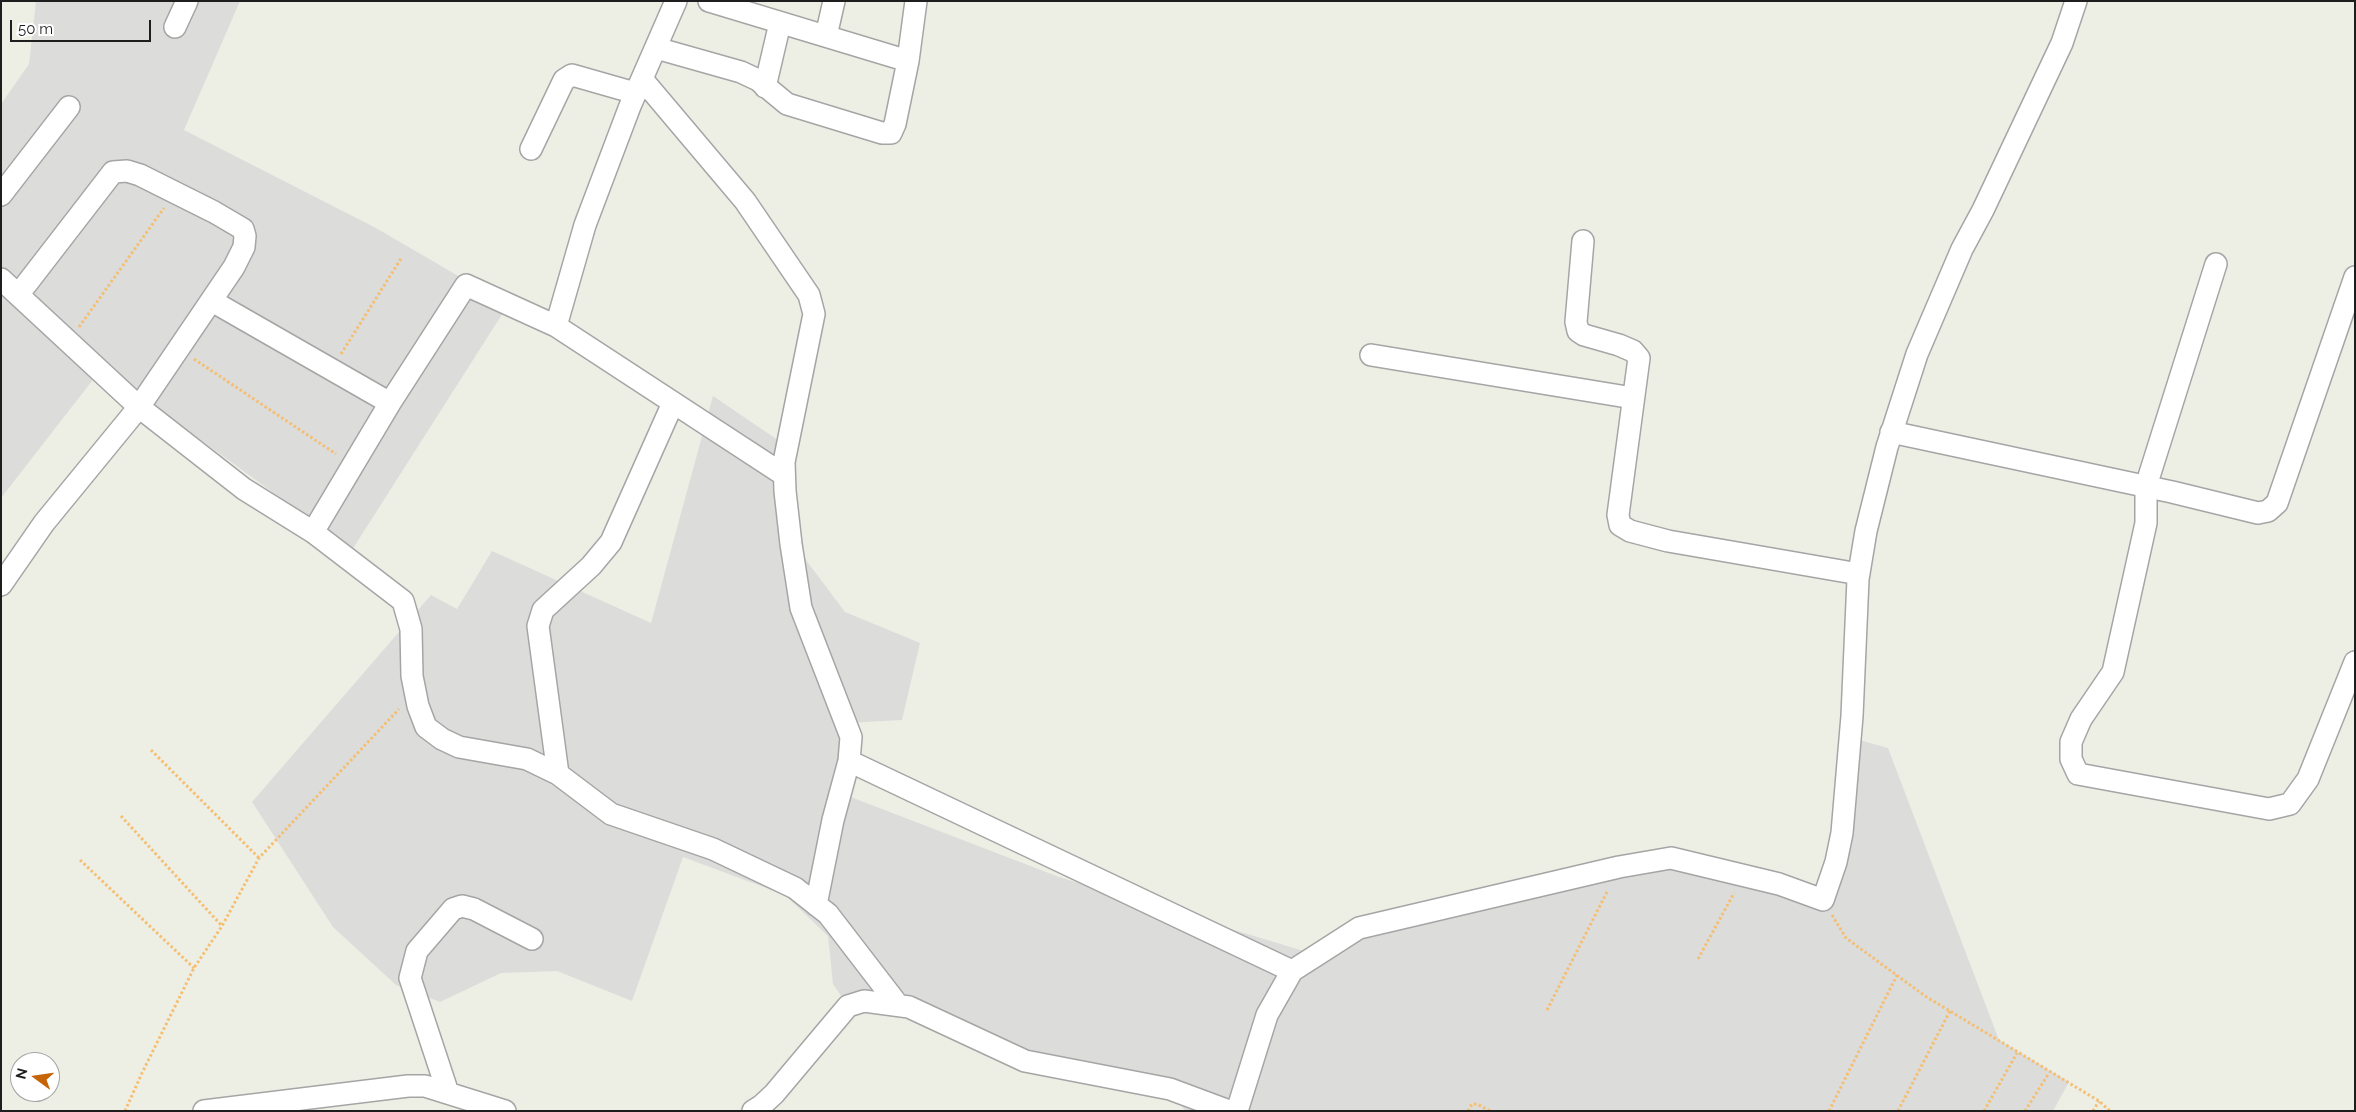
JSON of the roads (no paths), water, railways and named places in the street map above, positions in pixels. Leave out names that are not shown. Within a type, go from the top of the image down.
[{"type":"street","points":[[175,27],[187,1]]},
{"type":"street","points":[[556,326],[586,226],[638,86],[676,1]]},
{"type":"street","points":[[709,1],[769,14],[826,36],[908,61]]},
{"type":"street","points":[[826,36],[834,1]]},
{"type":"street","points":[[656,48],[741,72],[758,80],[787,104],[882,133],[891,133],[896,124],[908,61],[916,1]]},
{"type":"street","points":[[1237,1111],[1267,1015],[1292,971],[1359,928],[1619,867],[1672,858],[1779,884],[1823,900],[1842,833],[1852,716],[1859,574],[1866,531],[1891,432],[1921,345],[1962,250],[1983,210],[2062,43],[2076,1]]},
{"type":"street","points":[[765,87],[769,14]]},
{"type":"street","points":[[531,150],[564,80],[572,75],[638,86],[745,201],[808,295],[814,314],[810,341],[793,409],[784,462],[784,475],[791,544],[801,608],[851,737],[849,761],[833,820],[816,904]]},
{"type":"street","points":[[1,196],[70,108]]},
{"type":"street","points":[[1,585],[44,523],[139,407],[234,267],[244,247],[245,236],[243,229],[175,193],[127,171],[113,172],[18,295]]},
{"type":"street","points":[[1583,241],[1576,322],[1578,331],[1584,335],[1633,351],[1639,358],[1618,514],[1620,525],[1630,531],[1668,541],[1859,574]]},
{"type":"street","points":[[2216,264],[2146,486],[2146,523],[2113,672],[2081,719],[2072,742],[2071,759],[2078,774],[2269,809],[2290,804],[2308,779],[2355,662]]},
{"type":"street","points":[[1891,432],[2146,486],[2258,513],[2268,511],[2277,502],[2355,277]]},
{"type":"street","points":[[1,279],[139,407],[244,489],[313,532],[403,601],[411,629],[412,676],[426,727],[442,739],[459,746],[527,759],[558,774],[611,814],[713,849],[795,888],[828,914],[898,1005]]},
{"type":"street","points":[[313,532],[390,402],[466,285],[556,326],[784,475]]},
{"type":"street","points":[[212,301],[390,402]]},
{"type":"street","points":[[1371,354],[1633,398]]},
{"type":"street","points":[[558,774],[538,626],[540,618],[543,610],[591,566],[611,542],[673,403]]},
{"type":"street","points":[[849,761],[1292,971]]},
{"type":"street","points":[[448,1092],[410,978],[417,951],[453,909],[462,906],[474,909],[532,939]]},
{"type":"street","points":[[753,1111],[774,1094],[848,1006],[864,1001],[909,1006],[1025,1060],[1170,1089],[1229,1111]]},
{"type":"street","points":[[204,1111],[408,1086],[425,1086],[505,1111]]}]
